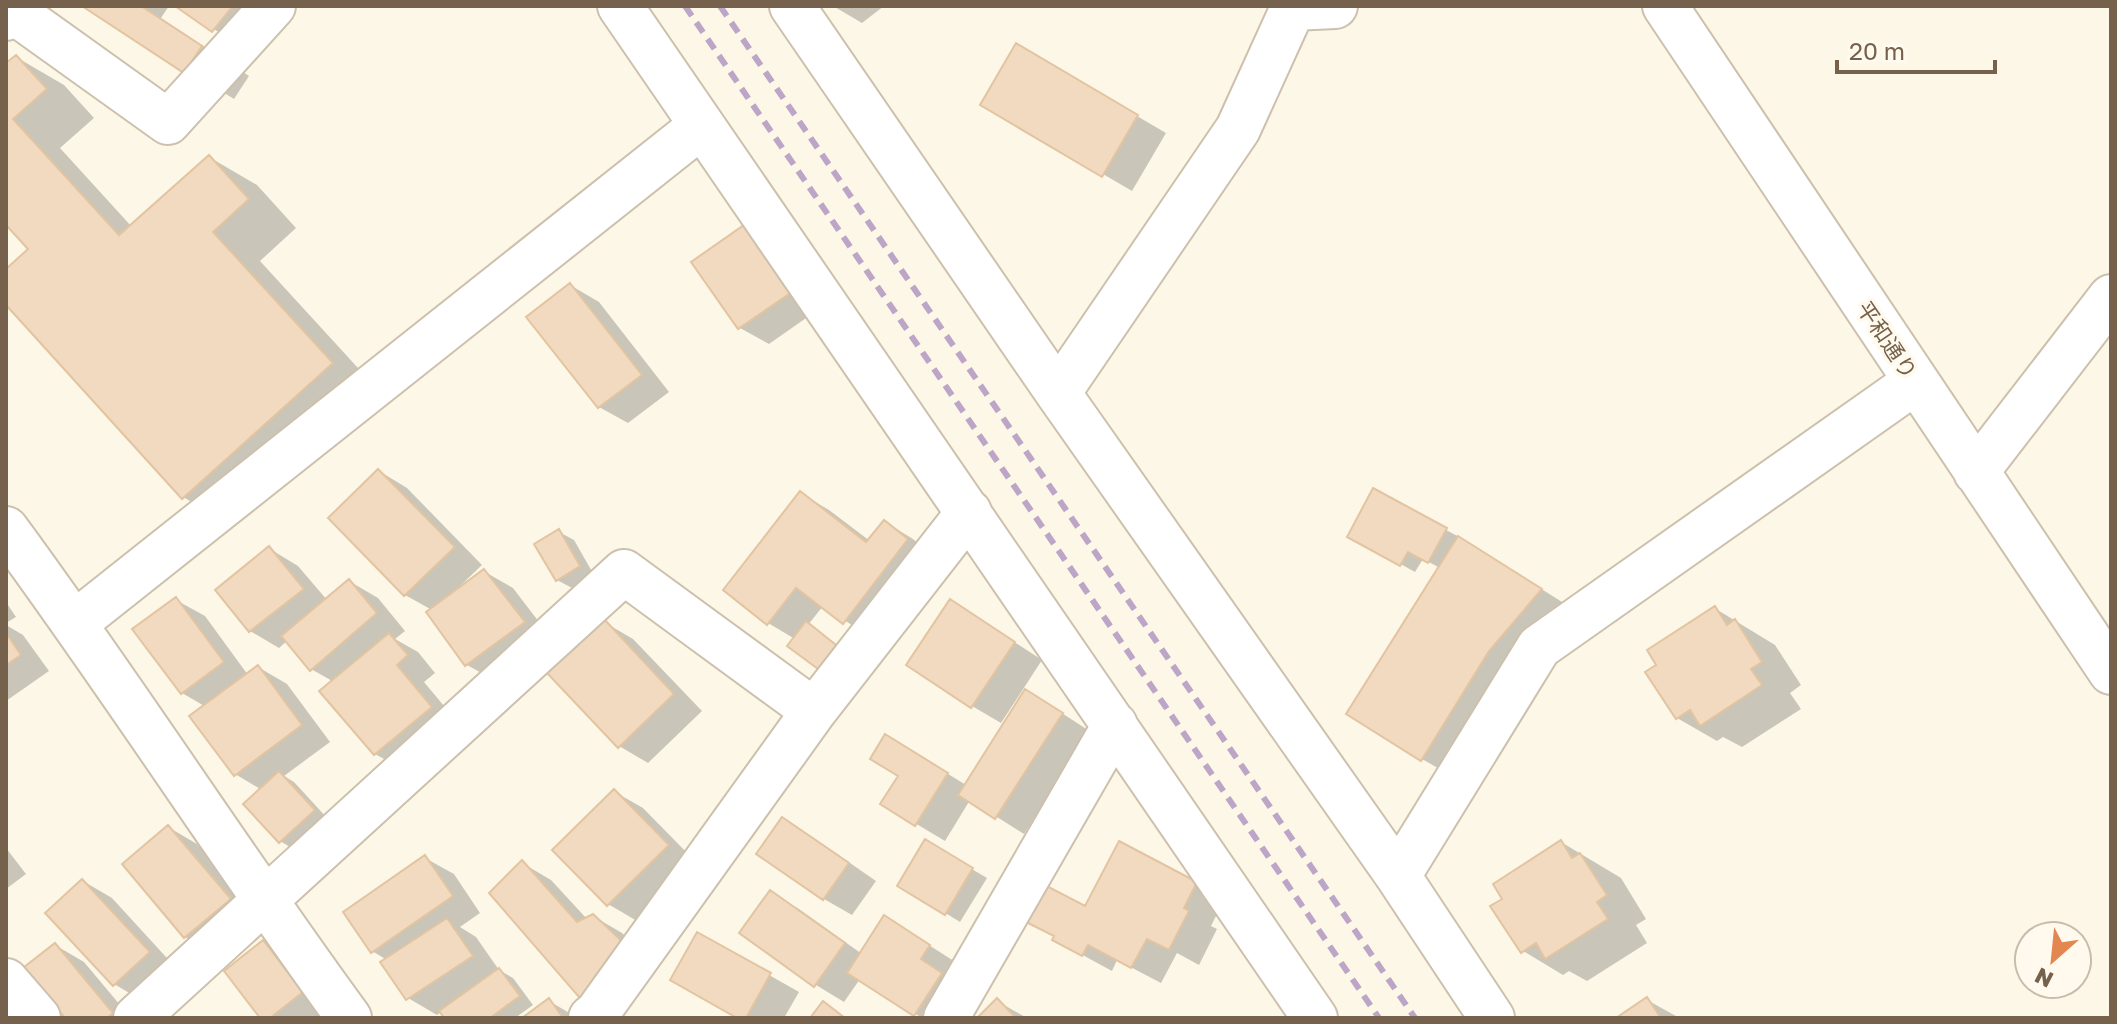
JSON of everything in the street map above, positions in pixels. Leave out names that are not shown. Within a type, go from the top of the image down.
[{"type":"street","points":[[6,18],[13,11],[168,122],[273,6]]},
{"type":"street","points":[[620,6],[1315,1018]]},
{"type":"street","points":[[792,6],[1058,393],[1398,876],[1492,1018]]},
{"type":"street","name":"平和通り","points":[[1665,6],[2111,672]]},
{"type":"street","points":[[1058,393],[1238,129],[1307,7]]},
{"type":"street","points":[[75,623],[701,126]]},
{"type":"street","points":[[1976,472],[2111,297]]},
{"type":"street","points":[[1398,876],[1539,647],[1915,382]]},
{"type":"street","points":[[591,1018],[607,1001],[814,711],[969,512]]},
{"type":"street","points":[[6,529],[75,623],[264,903],[349,1018]]},
{"type":"street","points":[[136,1018],[624,572],[814,711]]},
{"type":"street","points":[[946,1018],[1115,725]]},
{"type":"street","points":[[6,981],[38,1018]]},
{"type":"building","points":[[82,6],[141,6],[202,46],[184,73]]},
{"type":"building","points":[[175,6],[233,6],[212,32]]},
{"type":"building","points":[[1016,43],[1138,115],[1102,177],[980,105]]},
{"type":"building","points":[[16,55],[47,89],[13,119],[119,235],[209,155],[249,199],[213,232],[333,363],[182,499],[6,305],[6,269],[28,249],[6,225],[6,63]]},
{"type":"building","points":[[744,225],[792,292],[738,329],[691,262]]},
{"type":"building","points":[[570,283],[642,375],[598,408],[526,317]]},
{"type":"building","points":[[378,469],[455,547],[404,596],[328,518]]},
{"type":"building","points":[[1373,488],[1447,528],[1428,563],[1408,552],[1400,566],[1347,537]]},
{"type":"building","points":[[800,491],[866,542],[884,520],[908,539],[843,624],[796,588],[767,625],[723,590]]},
{"type":"building","points":[[559,529],[580,566],[556,581],[534,544]]},
{"type":"building","points":[[1458,536],[1542,589],[1489,651],[1421,761],[1346,714]]},
{"type":"building","points":[[269,546],[304,589],[249,632],[215,590]]},
{"type":"building","points":[[484,569],[525,622],[465,666],[426,612]]},
{"type":"building","points":[[349,579],[377,613],[310,671],[281,636]]},
{"type":"building","points":[[176,597],[224,662],[181,694],[132,629]]},
{"type":"building","points":[[950,599],[1015,642],[971,708],[906,665]]},
{"type":"building","points":[[1715,606],[1727,625],[1735,619],[1762,662],[1751,669],[1762,685],[1700,726],[1690,710],[1676,719],[1645,672],[1656,665],[1647,650]]},
{"type":"building","points":[[604,619],[674,694],[618,748],[547,673]]},
{"type":"building","points":[[806,621],[841,649],[822,672],[787,646]]},
{"type":"building","points":[[6,633],[21,655],[6,665]]},
{"type":"building","points":[[389,633],[408,655],[397,665],[432,707],[374,755],[319,691]]},
{"type":"building","points":[[258,665],[302,725],[234,776],[189,716]]},
{"type":"building","points":[[1025,689],[1063,713],[995,819],[958,795]]},
{"type":"building","points":[[885,734],[948,773],[915,826],[880,804],[898,776],[870,759]]},
{"type":"building","points":[[279,771],[315,810],[279,843],[243,804]]},
{"type":"building","points":[[614,789],[669,845],[607,906],[552,850]]},
{"type":"building","points":[[782,817],[849,863],[823,900],[756,854]]},
{"type":"building","points":[[168,825],[231,899],[184,938],[122,864]]},
{"type":"building","points":[[925,839],[973,868],[945,915],[897,886]]},
{"type":"building","points":[[1561,840],[1572,858],[1580,853],[1607,895],[1597,902],[1608,919],[1545,959],[1536,943],[1521,953],[1490,906],[1502,899],[1493,884]]},
{"type":"building","points":[[1119,841],[1197,882],[1184,908],[1189,911],[1169,950],[1147,939],[1131,968],[1088,945],[1082,956],[1052,940],[1054,936],[1026,922],[1045,885],[1085,906]]},
{"type":"building","points":[[425,855],[453,896],[371,953],[343,912]]},
{"type":"building","points":[[522,860],[577,922],[593,914],[627,946],[585,1004],[489,893]]},
{"type":"building","points":[[82,879],[150,952],[113,986],[45,913]]},
{"type":"building","points":[[770,890],[845,943],[814,987],[739,933]]},
{"type":"building","points":[[884,915],[930,945],[921,959],[942,973],[914,1016],[847,973]]},
{"type":"building","points":[[447,918],[473,956],[406,1000],[380,962]]},
{"type":"building","points":[[697,932],[771,973],[746,1018],[737,1018],[670,980]]},
{"type":"building","points":[[263,940],[303,992],[270,1018],[260,1018],[224,971]]},
{"type":"building","points":[[55,943],[113,1013],[107,1018],[65,1018],[23,968]]},
{"type":"building","points":[[499,968],[520,996],[490,1018],[444,1018],[439,1011]]},
{"type":"building","points":[[1647,997],[1661,1018],[1616,1018]]},
{"type":"building","points":[[549,998],[563,1018],[522,1018]]},
{"type":"building","points":[[997,998],[1016,1018],[977,1018]]},
{"type":"building","points":[[823,1001],[845,1018],[810,1018]]},
{"type":"railway","points":[[685,6],[1379,1018]]},
{"type":"railway","points":[[720,6],[1415,1018]]}]
